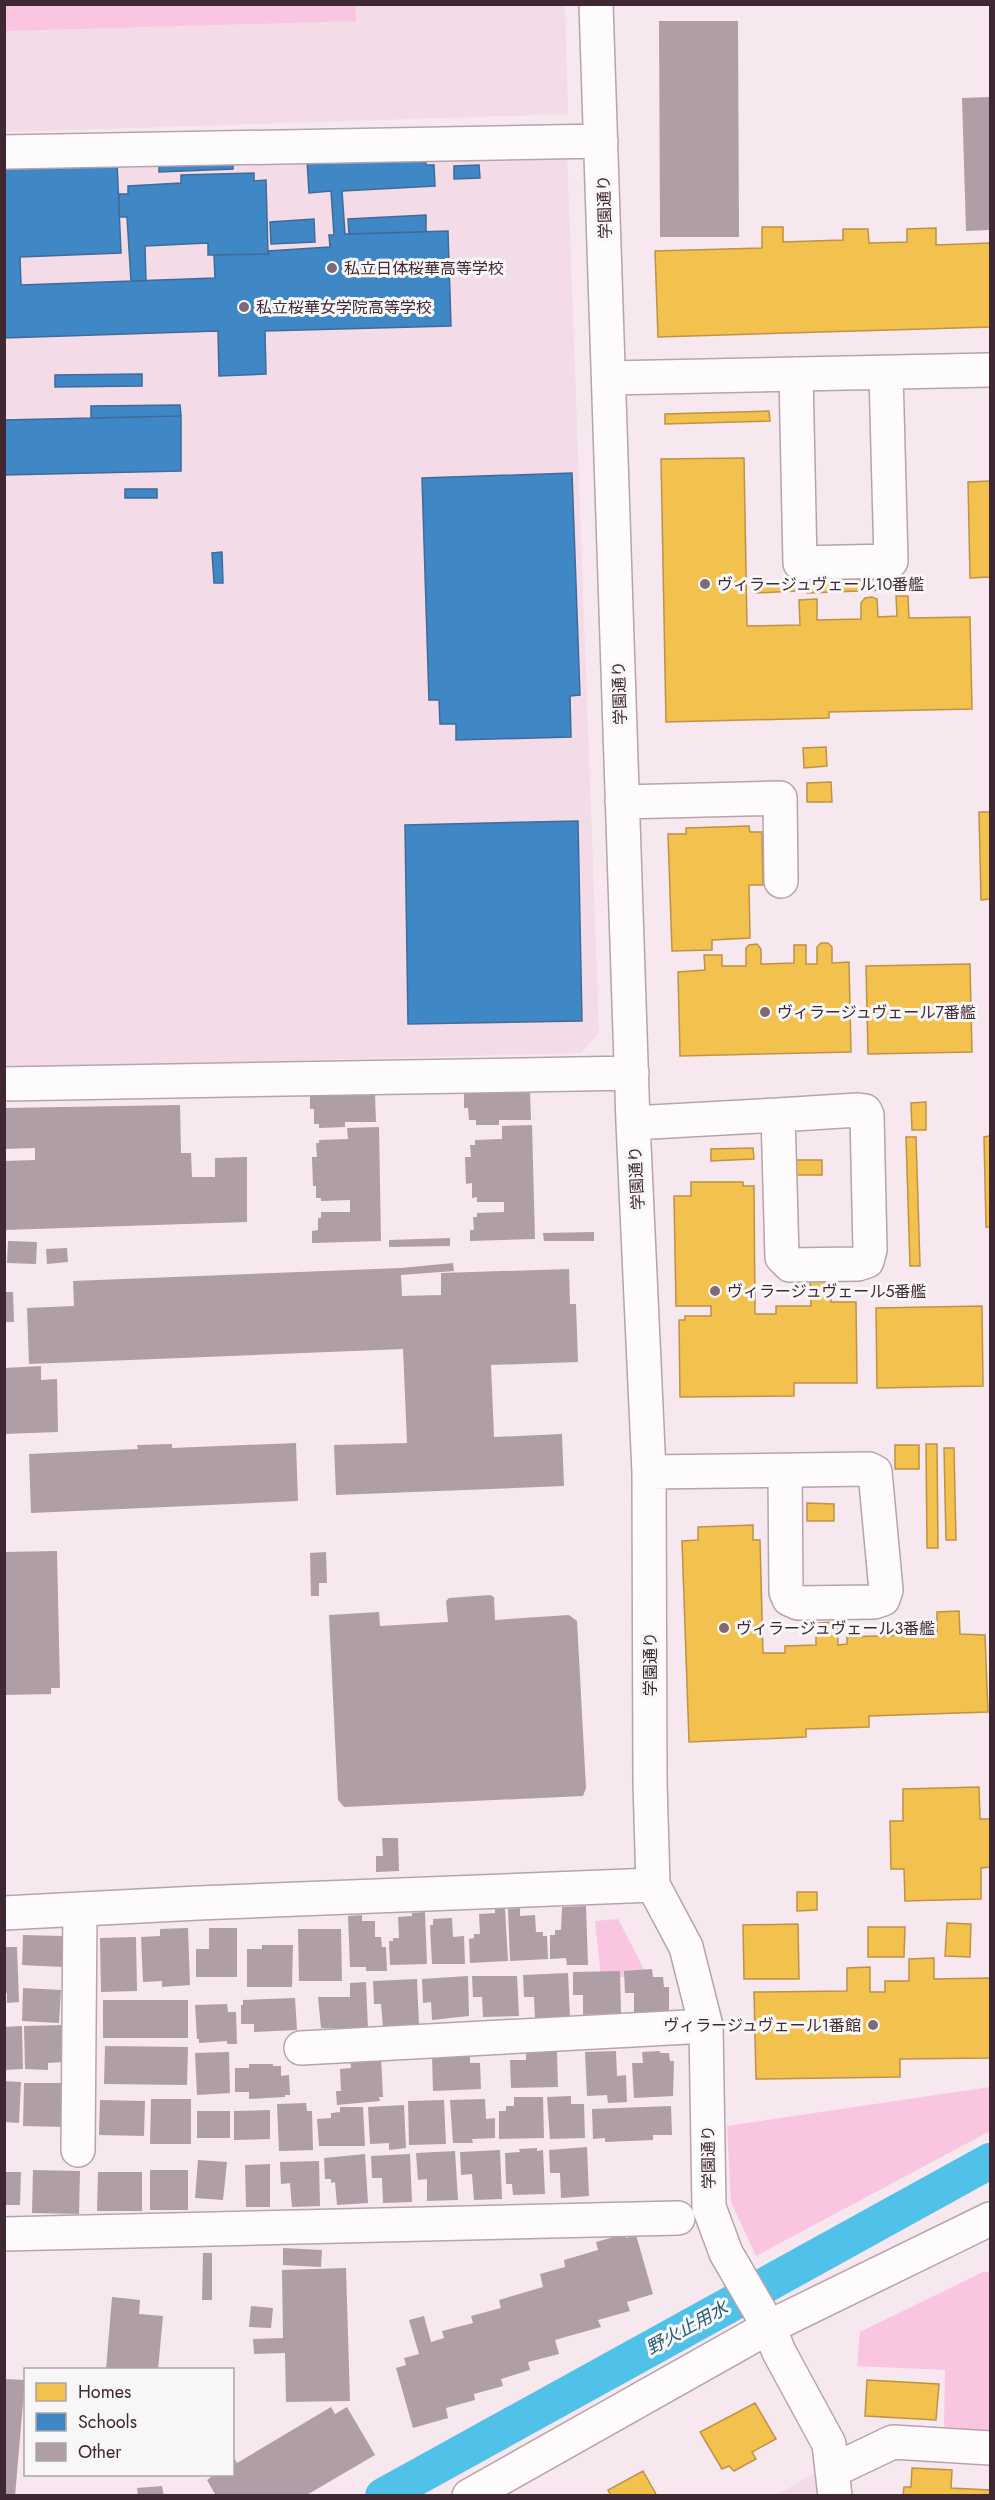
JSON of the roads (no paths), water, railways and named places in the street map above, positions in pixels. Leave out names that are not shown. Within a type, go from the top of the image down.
[{"type":"street","name":"学園通り","points":[[597,4],[633,1123],[649,1472],[650,1771],[653,1886],[686,1947],[706,2026],[709,2207],[726,2253],[763,2317],[779,2352],[829,2444],[834,2483]]},
{"type":"street","points":[[4,152],[601,141]]},
{"type":"street","points":[[610,378],[990,370]]},
{"type":"street","points":[[796,374],[800,564],[891,561],[885,373]]},
{"type":"street","points":[[622,802],[780,798],[781,881]]},
{"type":"street","points":[[4,1084],[632,1073]]},
{"type":"street","points":[[633,1123],[778,1115],[865,1111],[867,1115],[870,1250],[867,1261],[858,1264],[803,1266],[790,1265],[782,1257],[778,1115]]},
{"type":"street","points":[[649,1472],[785,1470],[869,1469],[875,1472],[878,1479],[885,1590],[883,1599],[874,1602],[798,1603],[789,1599],[786,1592],[785,1470]]},
{"type":"street","points":[[4,1913],[653,1886]]},
{"type":"street","points":[[78,2150],[80,1909]]},
{"type":"street","points":[[301,2048],[706,2026]]},
{"type":"street","points":[[4,2234],[678,2218]]},
{"type":"street","points":[[469,2496],[763,2317],[990,2219]]},
{"type":"street","points":[[834,2483],[893,2442],[990,2448]]},
{"type":"waterway","name":"野火止用水","points":[[383,2496],[990,2161]]},
{"type":"place","name":"私立日体桜華高等学校","points":[[332,268]]},
{"type":"place","name":"私立桜華女学院高等学校","points":[[244,307]]},
{"type":"place","name":"ヴィラージュヴェール10番艦","points":[[705,584]]},
{"type":"place","name":"ヴィラージュヴェール7番艦","points":[[765,1012]]},
{"type":"place","name":"ヴィラージュヴェール5番艦","points":[[715,1291]]},
{"type":"place","name":"ヴィラージュヴェール3番艦","points":[[724,1628]]},
{"type":"place","name":"ヴィラージュヴェール1番館","points":[[873,2025]]}]
